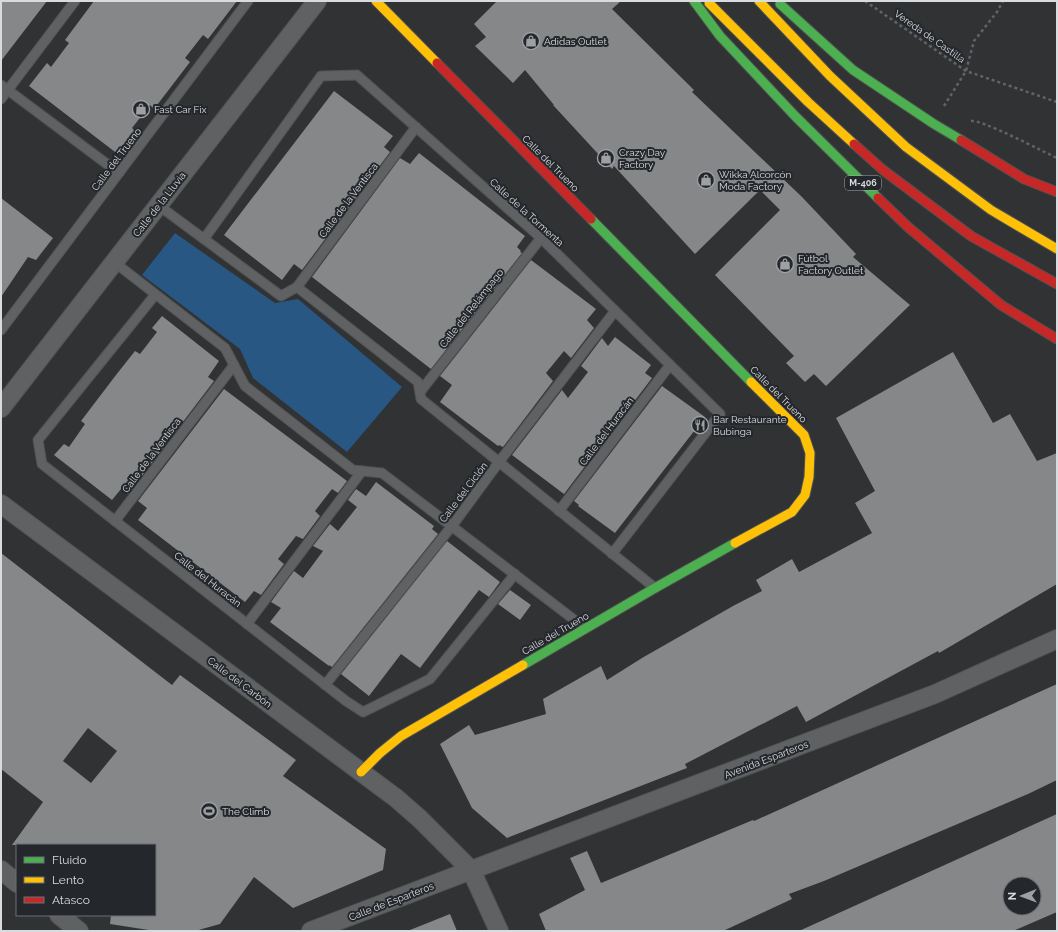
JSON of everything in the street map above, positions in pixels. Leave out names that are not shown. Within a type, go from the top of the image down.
[{"type":"main road","name":"Calle del Trueno","points":[[361,772],[382,750],[401,736],[654,588],[792,512],[805,495],[809,477],[810,453],[804,435],[376,1]]},
{"type":"main road","name":"M-406","points":[[694,1],[720,36],[795,116],[908,227],[1001,305],[1057,339]]},
{"type":"main road","name":"M-406","points":[[707,1],[808,102],[883,170],[971,236],[1057,284]]},
{"type":"main road","points":[[759,1],[830,76],[906,147],[991,210],[1057,248]]},
{"type":"main road","points":[[777,1],[853,70],[934,124],[1024,179],[1057,192]]},
{"type":"street","name":"Calle de la Lluvia","points":[[1,408],[316,1]]},
{"type":"street","name":"Calle del Carbón","points":[[1,504],[396,798],[420,819],[471,870]]},
{"type":"street","name":"Avenida Esparteros","points":[[471,870],[935,694],[1057,639]]},
{"type":"street","points":[[1,870],[16,882]]},
{"type":"street","name":"Calle de Esparteros","points":[[311,931],[471,870]]},
{"type":"street","points":[[471,870],[499,931]]},
{"type":"street","points":[[60,916],[79,931]]},
{"type":"lane","points":[[1,99],[4,88],[75,1]]},
{"type":"lane","name":"Calle del Trueno","points":[[1,330],[248,1]]},
{"type":"lane","name":"Calle de la Tormenta","points":[[204,239],[321,76],[357,75],[541,238],[720,414],[612,554]]},
{"type":"lane","points":[[4,88],[119,174]]},
{"type":"lane","name":"Calle de la Ventisca","points":[[297,287],[416,127]]},
{"type":"lane","points":[[158,205],[281,296],[297,287],[418,382],[421,399],[654,588]]},
{"type":"lane","name":"Calle del Relámpago","points":[[420,392],[541,238]]},
{"type":"lane","points":[[114,262],[225,348],[245,386],[353,470],[382,473],[585,628]]},
{"type":"lane","name":"Calle del Huracán","points":[[156,295],[38,440],[42,464],[325,685],[363,712],[430,679],[515,574]]},
{"type":"lane","name":"Calle del Ciclón","points":[[325,685],[452,526],[614,311]]},
{"type":"lane","name":"Calle de la Ventisca","points":[[115,521],[234,365]]},
{"type":"lane","name":"Calle del Huracán","points":[[559,511],[670,365]]},
{"type":"lane","points":[[247,624],[362,471]]},
{"type":"path","name":"Vereda de Castilla","points":[[865,1],[966,71],[1057,102]]},
{"type":"path","points":[[934,124],[966,71],[974,41],[997,12],[1003,1]]},
{"type":"path","points":[[969,122],[974,121],[992,128],[1057,158]]},
{"type":"shaded area","points":[[175,233],[275,303],[298,299],[402,387],[347,452],[253,378],[240,349],[142,275]]},
{"type":"building","points":[[1,1],[47,1],[1,61]]},
{"type":"building","points":[[94,1],[237,1],[208,39],[203,35],[185,58],[190,62],[154,109],[150,105],[132,128],[136,132],[119,155],[29,86],[47,63],[51,67],[69,43],[65,40]]},
{"type":"building","points":[[497,1],[621,1],[612,9],[694,90],[692,92],[802,197],[856,254],[853,257],[910,305],[826,386],[814,374],[805,382],[786,363],[794,356],[715,275],[780,210],[760,190],[695,254],[614,166],[612,169],[553,105],[525,70],[513,83],[475,46],[486,37],[474,24]]},
{"type":"building","points":[[334,91],[393,136],[384,147],[390,152],[302,270],[294,264],[282,280],[224,235]]},
{"type":"building","points":[[419,153],[525,236],[517,247],[522,253],[431,369],[312,277],[400,158],[410,164]]},
{"type":"building","points":[[1,198],[53,238],[36,260],[28,257],[1,297]]},
{"type":"building","points":[[531,260],[596,309],[587,320],[594,328],[571,358],[564,351],[546,373],[553,381],[503,447],[498,446],[440,402],[452,385],[440,376]]},
{"type":"building","points":[[162,316],[219,361],[208,377],[214,381],[128,494],[121,489],[112,500],[54,455],[64,444],[69,447],[85,424],[81,421],[135,351],[140,354],[157,332],[152,328]]},
{"type":"building","points":[[615,337],[651,365],[645,373],[652,378],[564,494],[512,455],[562,390],[568,398],[588,372],[581,366],[602,338],[608,346]]},
{"type":"building","points":[[953,352],[993,423],[1010,414],[1037,461],[1057,453],[1057,584],[939,653],[938,651],[806,722],[797,706],[685,764],[687,768],[507,838],[472,808],[440,744],[469,725],[475,735],[546,714],[543,699],[601,666],[607,680],[642,658],[762,591],[756,580],[792,559],[799,572],[872,533],[855,503],[875,491],[836,418]]},
{"type":"building","points":[[662,386],[705,417],[615,533],[578,506],[579,505],[574,501]]},
{"type":"building","points":[[224,389],[347,481],[338,493],[332,489],[315,511],[320,516],[303,539],[296,536],[278,559],[284,564],[261,595],[254,591],[245,602],[138,520],[147,508],[138,501]]},
{"type":"building","points":[[376,482],[434,526],[432,529],[438,534],[332,667],[270,622],[281,608],[271,602],[294,571],[303,578],[323,551],[313,546],[330,524],[338,531],[357,507],[348,500],[356,489],[366,496]]},
{"type":"building","points":[[447,541],[500,582],[489,597],[479,590],[420,668],[401,654],[369,696],[341,674]]},
{"type":"building","points":[[1,553],[172,685],[180,675],[296,760],[283,776],[386,849],[383,870],[293,908],[254,877],[220,924],[195,931],[155,931],[110,924],[111,916],[156,916],[156,844],[12,845],[43,802],[1,769]],"holes":[[[88,728],[117,751],[91,783],[63,761]]]},
{"type":"building","points":[[510,590],[531,605],[520,620],[498,604]]},
{"type":"building","points":[[1057,684],[1057,780],[1028,794],[824,881],[789,894],[792,899],[723,931],[546,931],[539,914],[585,890],[570,858],[587,851],[601,883],[753,820],[754,821]]},
{"type":"building","points":[[1057,814],[1057,912],[1013,931],[799,931]]},
{"type":"building","points":[[450,914],[457,931],[410,931],[410,930]]},
{"type":"traffic: fast","points":[[694,1],[720,36],[795,116],[878,198]]},
{"type":"traffic: fast","points":[[780,4],[853,70],[934,124],[961,140]]},
{"type":"traffic: fast","points":[[591,219],[751,382]]},
{"type":"traffic: fast","points":[[523,665],[735,543]]},
{"type":"traffic: slow","points":[[376,1],[437,63]]},
{"type":"traffic: slow","points":[[759,1],[830,76],[906,147],[991,210],[1057,249]]},
{"type":"traffic: slow","points":[[709,3],[808,102],[854,144]]},
{"type":"traffic: slow","points":[[735,543],[792,512],[805,495],[809,477],[810,453],[804,435],[751,382]]},
{"type":"traffic: slow","points":[[361,772],[380,753],[401,736],[523,665]]},
{"type":"traffic: jam","points":[[437,63],[591,219]]},
{"type":"traffic: jam","points":[[961,140],[1024,179],[1057,192]]},
{"type":"traffic: jam","points":[[854,144],[883,170],[971,236],[1057,284]]},
{"type":"traffic: jam","points":[[878,198],[908,227],[1001,305],[1057,339]]},
{"type":"place","name":"Adidas Outlet","points":[[531,41]]},
{"type":"place","name":"Fast Car Fix","points":[[141,109]]},
{"type":"place","name":"Crazy Day Factory","points":[[606,158]]},
{"type":"place","name":"Wikka Alcorcón Moda Factory","points":[[706,180]]},
{"type":"place","name":"Fútbol Factory Outlet","points":[[785,264]]},
{"type":"place","name":"Bar Restaurante Bubinga","points":[[700,425]]},
{"type":"place","name":"The Climb","points":[[209,811]]}]
